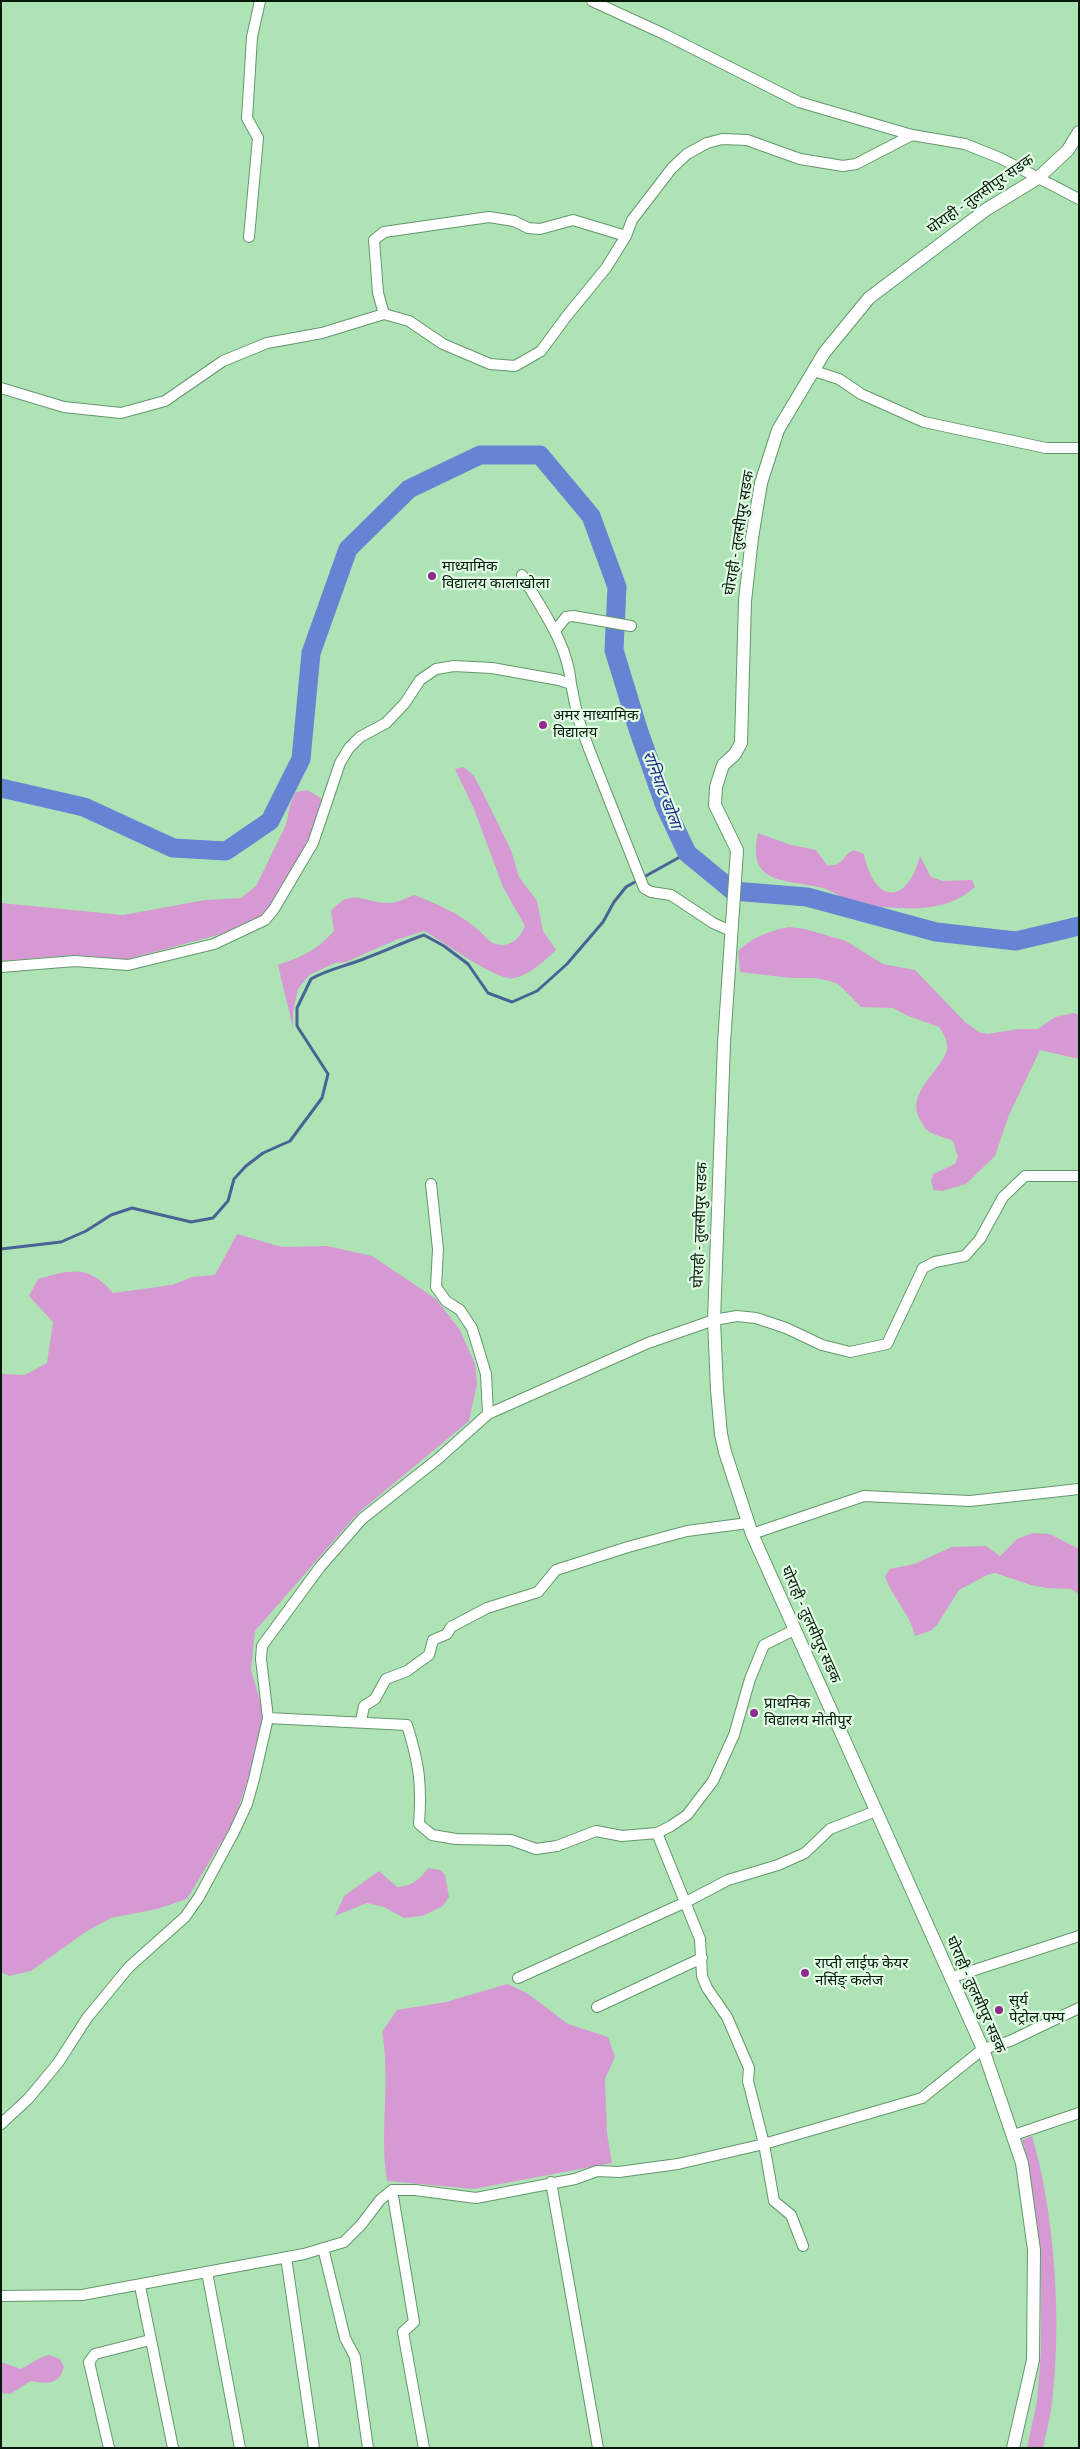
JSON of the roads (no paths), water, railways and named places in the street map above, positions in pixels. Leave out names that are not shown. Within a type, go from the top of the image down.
[{"type":"main road","name":"घोराही - तुलसीपुर सडक","points":[[1013,2448],[1033,2360],[1034,2322],[1034,2250],[1022,2163],[1014,2135],[983,2049],[750,1529],[721,1434],[716,1390],[714,1320],[731,931],[737,850],[714,805],[716,787],[723,766],[741,743],[745,601],[761,483],[778,430],[824,353],[870,298],[987,209],[1038,178],[1068,150],[1079,132]]},
{"type":"street","points":[[249,237],[258,138],[247,118],[252,37],[260,1]]},
{"type":"street","points":[[592,1],[664,34],[799,102],[912,135],[965,144],[1000,158],[1079,199]]},
{"type":"street","points":[[1,388],[64,407],[121,413],[165,401],[223,361],[267,343],[322,333],[384,314],[409,321],[442,344],[490,364],[515,366],[541,351],[566,316],[606,268],[626,236],[632,220],[672,168],[687,154],[722,139],[747,140],[800,159],[843,166],[856,164],[912,135]]},
{"type":"street","points":[[384,314],[378,293],[374,240],[384,232],[489,217],[514,221],[528,228],[540,229],[573,220],[626,236]]},
{"type":"street","points":[[814,371],[839,378],[861,394],[924,422],[1046,448],[1079,448]]},
{"type":"street","points":[[522,575],[555,631],[569,663],[578,718],[644,888],[651,892],[671,895],[712,924],[731,931]]},
{"type":"street","points":[[555,631],[566,617],[573,616],[631,626]]},
{"type":"street","points":[[1,967],[75,961],[128,965],[214,944],[265,920],[313,844],[340,763],[360,737],[386,723],[405,703],[420,680],[436,669],[454,666],[492,668],[559,680],[571,684]]},
{"type":"street","points":[[1,2124],[29,2098],[58,2063],[87,2018],[129,1968],[186,1917],[199,1897],[247,1804],[268,1718],[261,1659],[262,1646],[267,1636],[291,1609],[320,1567],[362,1519],[439,1458],[488,1414],[648,1343],[714,1320],[736,1316],[756,1318],[786,1328],[822,1345],[850,1352],[887,1344],[923,1268],[935,1262],[965,1256],[980,1239],[1003,1197],[1025,1176],[1079,1176]]},
{"type":"street","points":[[431,1184],[438,1249],[436,1287],[446,1300],[460,1310],[472,1328],[486,1374],[488,1414]]},
{"type":"street","points":[[361,1721],[364,1706],[375,1699],[386,1679],[407,1671],[429,1655],[433,1640],[447,1634],[451,1627],[486,1608],[538,1592],[556,1570],[687,1531],[750,1529],[864,1496],[970,1501],[1079,1489]]},
{"type":"street","points":[[268,1718],[361,1721],[407,1725],[418,1760],[421,1796],[419,1824],[432,1835],[456,1839],[511,1840],[536,1849],[557,1846],[596,1831],[622,1836],[657,1833],[687,1815],[713,1781],[734,1735],[750,1679],[764,1645],[794,1630]]},
{"type":"street","points":[[518,1978],[686,1902],[728,1880],[778,1865],[805,1853],[830,1830],[876,1811]]},
{"type":"street","points":[[657,1833],[700,1939],[702,1976],[707,1988],[727,2018],[749,2068],[748,2081],[764,2144],[774,2201],[792,2215],[803,2246]]},
{"type":"street","points":[[950,1978],[1079,1936]]},
{"type":"street","points":[[597,2007],[702,1958]]},
{"type":"street","points":[[1,2296],[82,2295],[140,2286],[323,2248],[344,2242],[361,2225],[380,2200],[392,2190],[415,2190],[476,2198],[551,2182],[575,2179],[598,2171],[619,2172],[678,2164],[764,2144],[922,2098],[983,2049],[1010,2041],[1079,2008]]},
{"type":"street","points":[[1014,2135],[1079,2113]]},
{"type":"street","points":[[551,2182],[598,2448]]},
{"type":"street","points":[[392,2190],[414,2322],[403,2332],[424,2448]]},
{"type":"street","points":[[323,2248],[345,2338],[355,2357],[368,2448]]},
{"type":"street","points":[[286,2256],[314,2448]]},
{"type":"street","points":[[207,2272],[240,2448]]},
{"type":"street","points":[[140,2286],[173,2448]]},
{"type":"street","points":[[109,2448],[89,2362],[95,2354],[150,2340]]},
{"type":"waterway","name":"रानिघाट खोला","points":[[1,788],[84,807],[173,848],[226,851],[270,821],[301,759],[311,653],[348,549],[409,489],[480,455],[540,455],[591,516],[617,587],[614,650],[638,729],[665,806],[687,853],[733,891],[807,897],[936,932],[1016,941],[1079,926]]},
{"type":"waterway","points":[[1,1249],[61,1242],[86,1231],[111,1215],[132,1208],[191,1222],[213,1218],[228,1201],[234,1179],[246,1166],[263,1153],[290,1141],[322,1098],[328,1074],[297,1026],[297,1008],[311,979],[424,935],[444,946],[468,964],[488,993],[512,1002],[537,991],[567,964],[603,922],[614,902],[626,887],[687,853]]},
{"type":"place","name":"माध्यामिक विद्यालय कालाखोला","points":[[432,576]]},
{"type":"place","name":"अमर माध्यामिक विद्यालय","points":[[543,725]]},
{"type":"place","name":"प्राथमिक विद्यालय मोतीपुर","points":[[754,1713]]},
{"type":"place","name":"राप्ती लाईफ केयर नर्सिङ् कलेज","points":[[805,1973]]},
{"type":"place","name":"सुर्य पेट्रोल पम्प","points":[[999,2010]]}]
